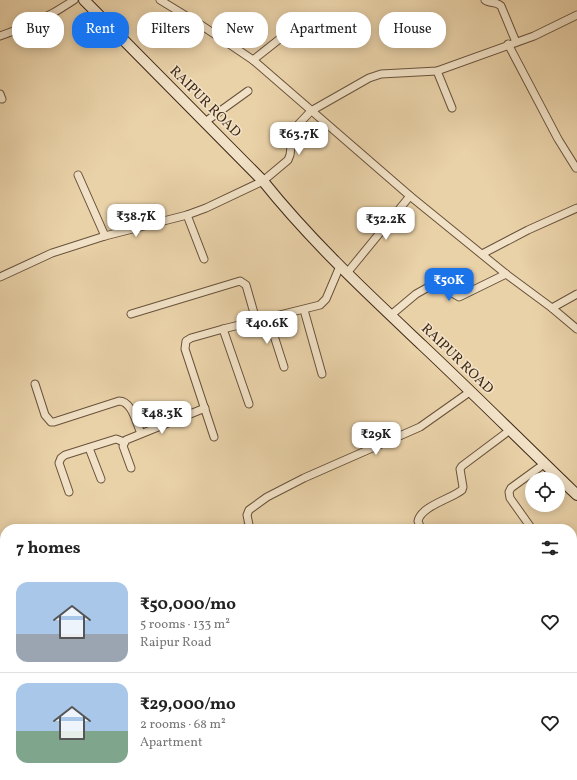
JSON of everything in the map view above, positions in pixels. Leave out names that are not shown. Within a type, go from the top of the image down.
[{"type":"main road","name":"RAIPUR ROAD","points":[[84,0],[264,181],[343,270],[577,495]]},
{"type":"street","points":[[0,36],[28,26],[53,14],[74,0]]},
{"type":"street","points":[[160,0],[200,24],[253,60],[410,196],[506,274],[552,308],[577,329]]},
{"type":"street","points":[[484,0],[501,6],[516,42]]},
{"type":"street","points":[[0,276],[52,254],[105,236],[187,215],[206,208],[264,181],[288,160],[293,130],[311,111],[369,78],[376,75],[437,71],[508,44],[534,36],[577,15]]},
{"type":"street","points":[[253,60],[276,42]]},
{"type":"street","points":[[508,44],[558,139],[576,168]]},
{"type":"street","points":[[437,71],[452,108]]},
{"type":"street","points":[[205,122],[248,91]]},
{"type":"street","points":[[78,174],[105,236]]},
{"type":"street","points":[[214,437],[185,349],[185,344],[188,339],[268,317],[317,307],[324,303],[343,270],[410,196]]},
{"type":"street","points":[[482,254],[528,230],[577,208]]},
{"type":"street","points":[[187,215],[204,259]]},
{"type":"street","points":[[391,315],[416,294],[440,280],[446,281],[454,294],[459,297],[506,274]]},
{"type":"street","points":[[131,314],[240,281],[246,285],[256,320]]},
{"type":"street","points":[[552,308],[577,294]]},
{"type":"street","points":[[304,310],[322,374]]},
{"type":"street","points":[[268,317],[284,367]]},
{"type":"street","points":[[223,329],[249,404]]},
{"type":"street","points":[[34,384],[45,415],[51,422],[122,401],[129,406],[141,433]]},
{"type":"street","points":[[249,524],[248,510],[267,497],[346,459],[420,427],[471,392]]},
{"type":"street","points":[[131,468],[123,449],[124,442],[141,433],[205,408]]},
{"type":"street","points":[[419,524],[418,521],[420,514],[462,490],[461,467],[510,430]]},
{"type":"street","points":[[69,492],[59,463],[60,460],[66,455],[116,439],[124,442]]},
{"type":"street","points":[[89,448],[101,479]]},
{"type":"street","points":[[528,524],[510,498],[509,492],[511,488],[544,464]]}]
